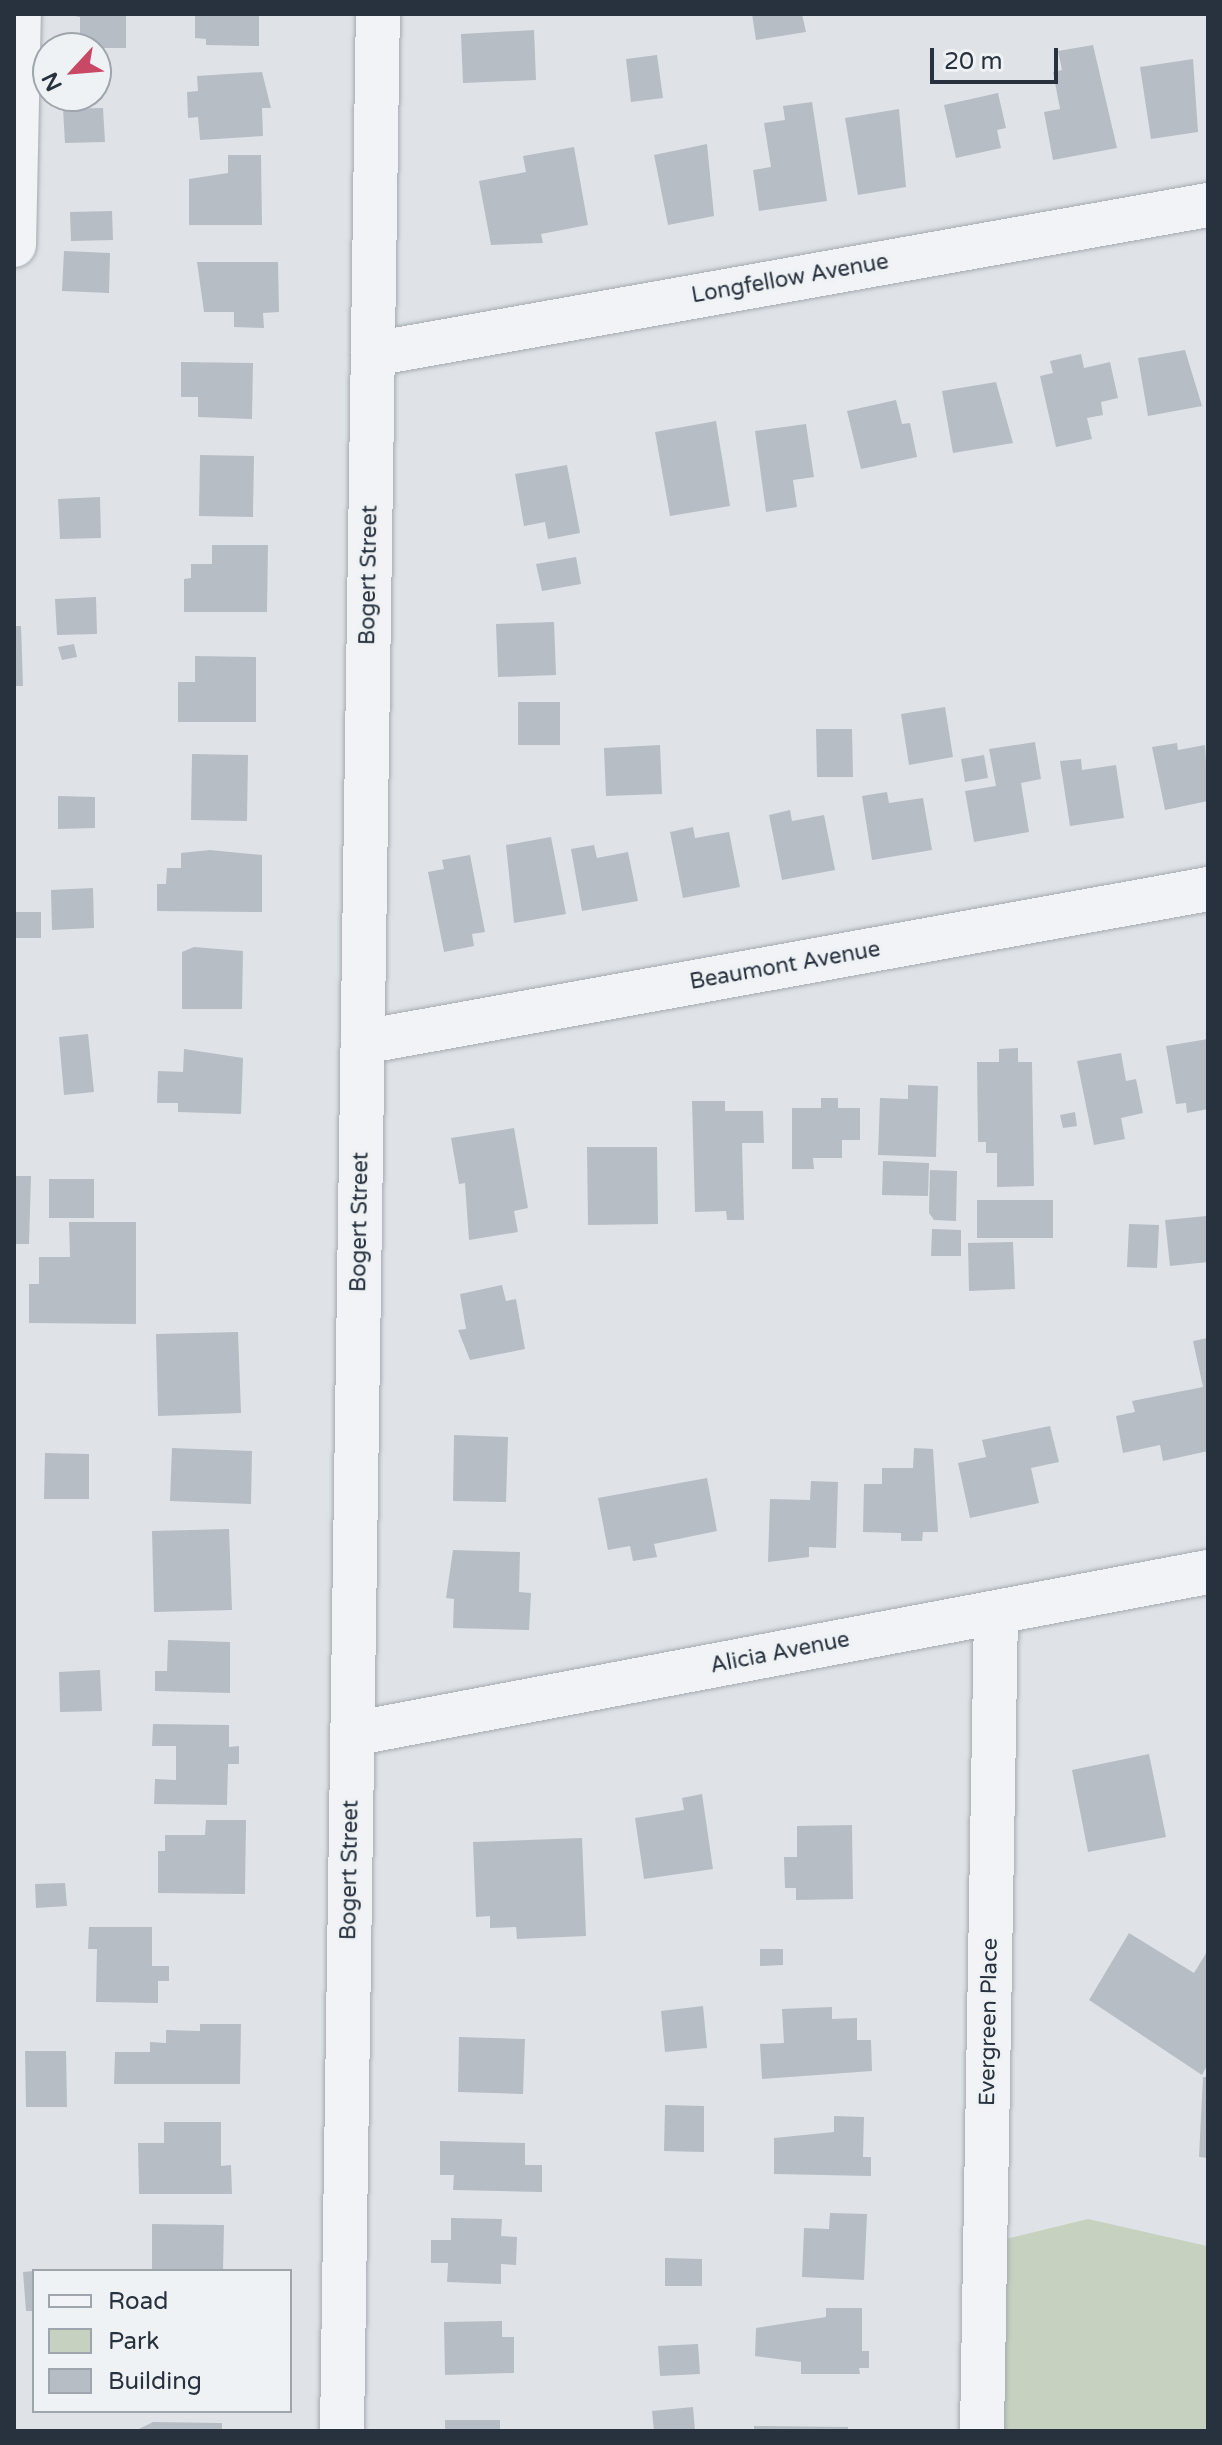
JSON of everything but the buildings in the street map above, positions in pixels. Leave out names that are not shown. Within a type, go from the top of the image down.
[{"type":"street","name":"Bogert Street","points":[[342,2431],[378,14]]},
{"type":"street","points":[[14,245],[17,34]]},
{"type":"street","name":"Longfellow Avenue","points":[[373,354],[1208,205]]},
{"type":"street","name":"Beaumont Avenue","points":[[363,1042],[1208,889]]},
{"type":"street","name":"Alicia Avenue","points":[[352,1734],[1208,1572]]},
{"type":"street","name":"Evergreen Place","points":[[982,2431],[996,1613]]},
{"type":"green space","points":[[1088,2219],[1207,2246],[1208,2431],[982,2431],[985,2244]]}]
